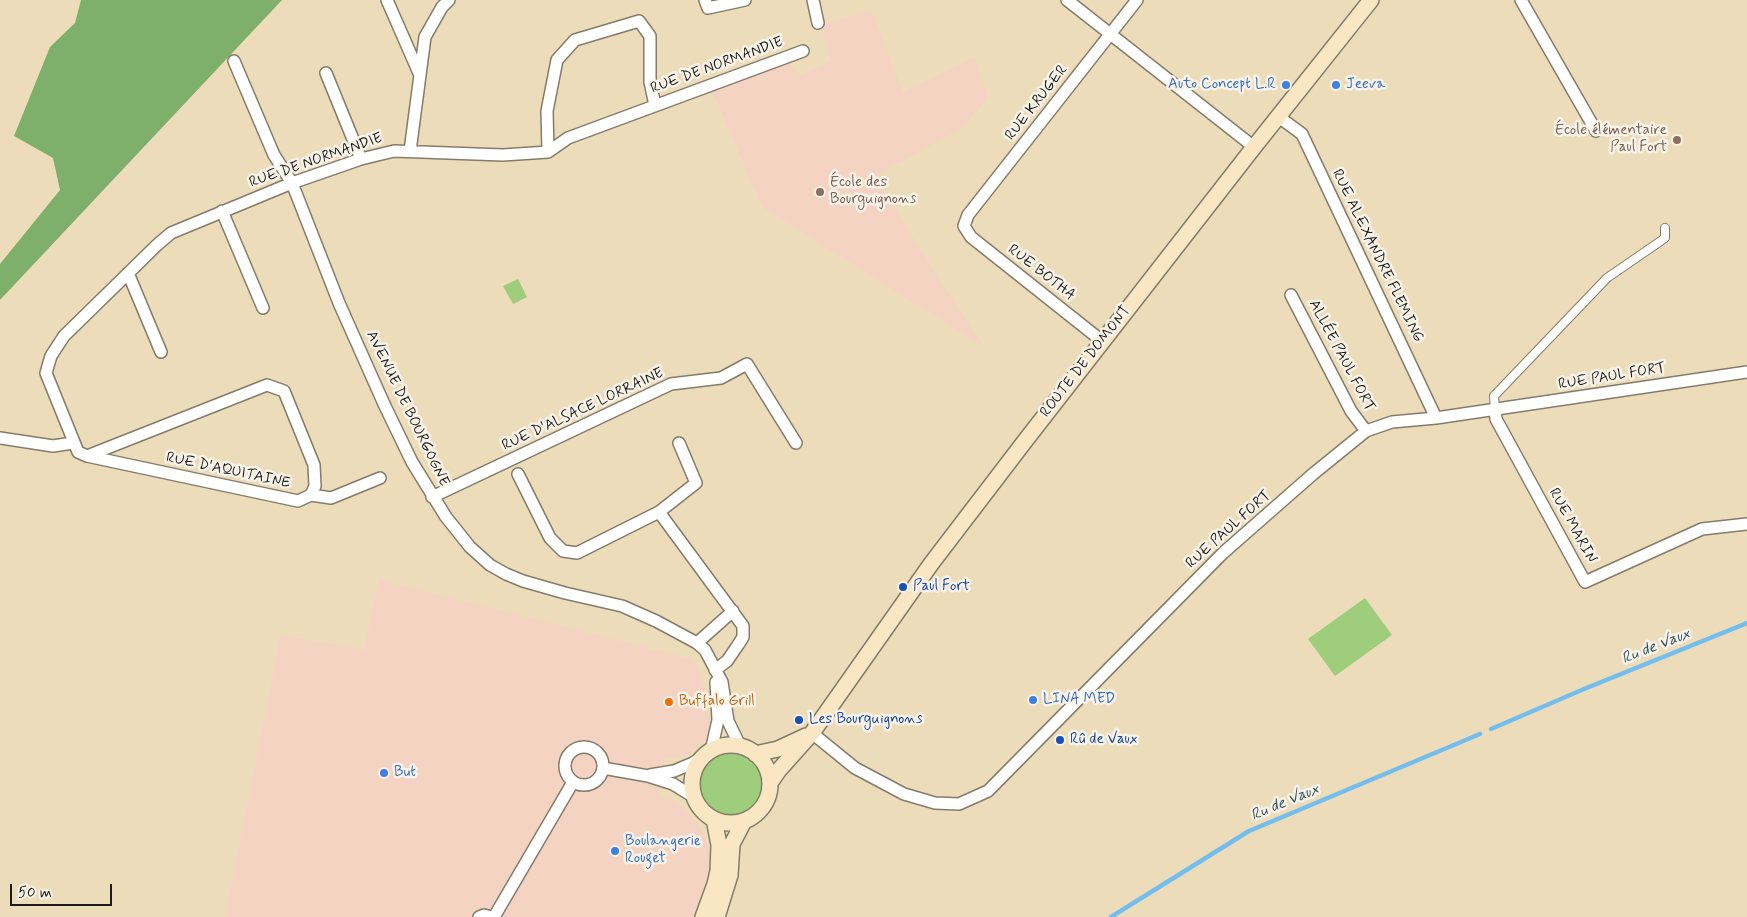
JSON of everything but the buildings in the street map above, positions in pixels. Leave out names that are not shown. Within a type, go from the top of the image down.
[{"type":"main road","name":"ROUTE DE DOMONT","points":[[770,783],[812,733],[931,564],[1102,341],[1372,0]]},
{"type":"main road","name":"ROUTE DE DOMONT","points":[[748,751],[778,750],[812,733]]},
{"type":"main road","points":[[734,745],[748,751],[761,760],[768,771],[770,783],[768,796],[759,811],[744,821],[730,823],[714,819],[707,815],[694,797],[692,779],[696,766],[718,747],[734,745]]},
{"type":"main road","points":[[703,917],[718,871],[719,844],[714,819]]},
{"type":"main road","points":[[717,917],[730,876],[732,844],[744,821]]},
{"type":"street","points":[[387,0],[420,75]]},
{"type":"street","points":[[410,152],[425,37],[442,7],[449,0]]},
{"type":"street","points":[[706,0],[708,8],[745,0]]},
{"type":"street","points":[[812,0],[818,23]]},
{"type":"street","points":[[1067,0],[1254,147]]},
{"type":"street","name":"RUE KRUGER","points":[[964,226],[968,215],[1137,0]]},
{"type":"street","points":[[1521,0],[1596,131]]},
{"type":"street","points":[[548,152],[547,111],[556,60],[575,40],[639,21],[650,36],[650,82],[655,105]]},
{"type":"street","name":"RUE DE NORMANDIE","points":[[87,456],[78,452],[73,443],[46,373],[51,356],[64,336],[171,233],[292,183],[361,158],[394,151],[503,155],[548,152],[568,138],[803,50]]},
{"type":"street","name":"AVENUE DE BOURGOGNE","points":[[234,61],[274,155],[292,183],[350,328],[384,404],[412,462],[446,517],[470,547],[490,565],[506,574],[524,581],[622,606],[656,621],[697,643],[705,650],[722,682],[728,721],[748,751]]},
{"type":"street","points":[[326,73],[361,158]]},
{"type":"street","name":"RUE ALEXANDRE FLEMING","points":[[1279,116],[1302,134],[1436,418]]},
{"type":"street","points":[[222,211],[264,308]]},
{"type":"street","name":"RUE BOTHA","points":[[964,226],[971,237],[1102,341]]},
{"type":"street","points":[[1495,410],[1494,396],[1606,278],[1666,238],[1665,228]]},
{"type":"street","points":[[128,273],[161,352]]},
{"type":"street","name":"ALLÉE PAUL FORT","points":[[1291,294],[1351,412],[1366,431]]},
{"type":"street","name":"RUE D'ALSACE LORRAINE","points":[[432,497],[671,384],[721,378],[747,364],[796,443]]},
{"type":"street","name":"RUE PAUL FORT","points":[[812,733],[855,768],[904,794],[935,803],[959,804],[988,791],[1223,553],[1366,431],[1392,422],[1495,410],[1747,372]]},
{"type":"street","points":[[87,456],[267,385],[284,391],[314,465],[315,486],[311,494]]},
{"type":"street","name":"RUE MARIN","points":[[1495,410],[1496,419],[1585,582],[1702,529],[1747,524]]},
{"type":"street","points":[[0,438],[53,446],[73,443]]},
{"type":"street","points":[[518,474],[550,538],[563,551],[576,553],[659,512],[696,483],[679,443]]},
{"type":"street","name":"RUE D'AQUITAINE","points":[[87,456],[298,501],[311,494],[331,498],[380,478]]},
{"type":"street","points":[[659,512],[743,626],[743,637],[727,661],[715,670]]},
{"type":"street","points":[[697,643],[732,611]]},
{"type":"street","name":"AVENUE DE BOURGOGNE","points":[[708,754],[718,720],[715,670]]},
{"type":"street","points":[[587,748],[593,750],[602,761],[603,768],[599,777],[588,784],[573,782],[568,776],[565,762],[571,752],[587,748]]},
{"type":"street","points":[[648,776],[674,771],[708,754]]},
{"type":"street","points":[[603,768],[648,776],[673,784],[694,797]]},
{"type":"street","points":[[479,917],[484,915],[493,917],[573,782]]},
{"type":"shaded area","name":"École des Bourguignons","points":[[872,11],[903,92],[975,57],[988,97],[964,127],[874,177],[984,347],[762,207],[712,90],[789,64],[801,75],[831,61],[821,25]]},
{"type":"shaded area","points":[[379,580],[692,659],[699,669],[702,679],[710,723],[709,731],[704,742],[692,753],[682,757],[665,759],[658,795],[675,800],[684,807],[704,833],[709,851],[708,874],[693,917],[225,917],[281,635],[364,650]]},
{"type":"green space","points":[[81,0],[282,0],[0,300],[0,264],[60,190],[53,158],[14,136],[50,47],[75,23]]},
{"type":"green space","points":[[518,279],[527,297],[513,304],[503,286]]},
{"type":"green space","points":[[1365,598],[1392,635],[1335,676],[1308,639]]},
{"type":"green space","points":[[731,754],[743,756],[753,763],[760,773],[762,785],[760,797],[753,807],[743,814],[731,816],[719,814],[709,807],[702,797],[700,785],[702,773],[709,763],[719,756]]},
{"type":"waterway","name":"Ru de Vaux","points":[[1491,729],[1747,623]]},
{"type":"waterway","name":"Ru de Vaux","points":[[1111,917],[1249,831],[1480,734]]},
{"type":"place","name":"Auto Concept L.R","points":[[1286,85]]},
{"type":"place","name":"Jeeva","points":[[1336,85]]},
{"type":"place","name":"École élémentaire Paul Fort","points":[[1677,140]]},
{"type":"place","name":"École des Bourguignons","points":[[820,192]]},
{"type":"place","name":"Paul Fort","points":[[903,587]]},
{"type":"place","name":"LINA MED","points":[[1033,700]]},
{"type":"place","name":"Buffalo Grill","points":[[669,702]]},
{"type":"place","name":"Les Bourguignons","points":[[799,720]]},
{"type":"place","name":"Rû de Vaux","points":[[1060,740]]},
{"type":"place","name":"But","points":[[384,773]]},
{"type":"place","name":"Boulangerie Rouget","points":[[615,851]]}]
